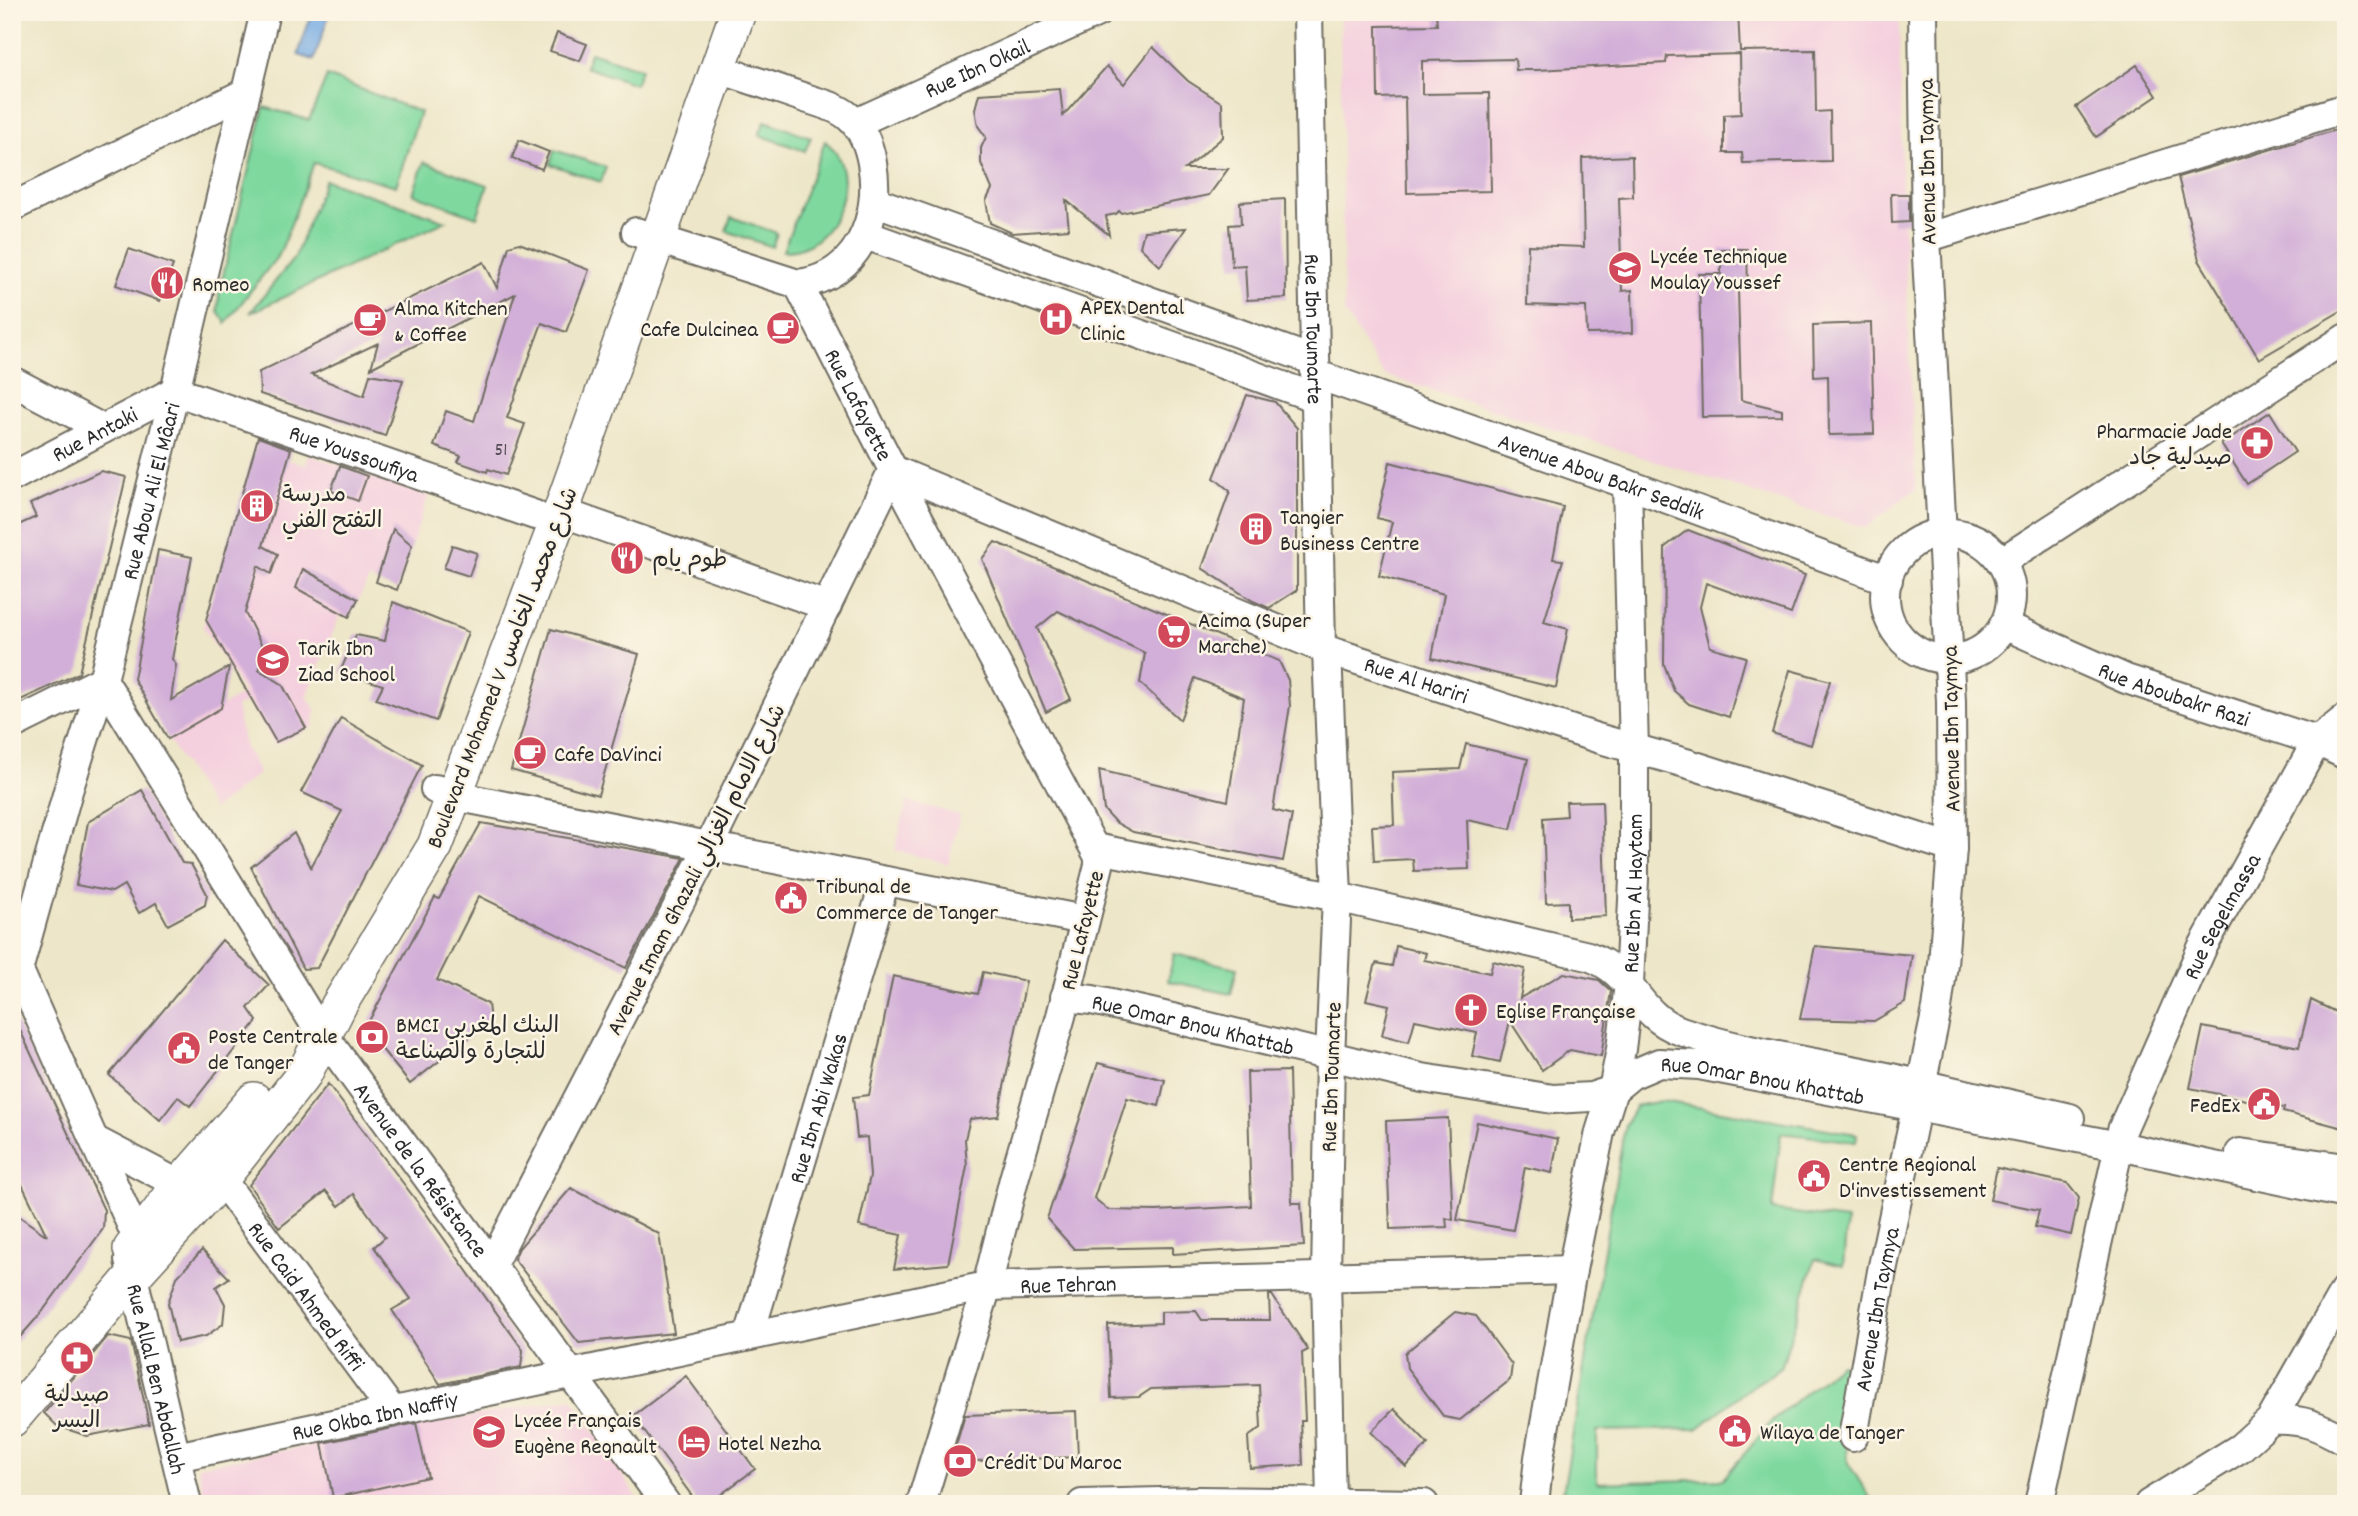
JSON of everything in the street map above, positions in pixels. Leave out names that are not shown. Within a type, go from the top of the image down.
[{"type":"main road","name":"Boulevard Mohamed V شارع محمد الخامس","points":[[12,1419],[133,1256],[180,1185],[317,1026],[435,846],[445,793],[647,236],[714,12]]},
{"type":"main road","name":"Boulevard Mohamed V شارع محمد الخامس","points":[[647,236],[718,69],[738,12]]},
{"type":"main road","name":"Boulevard Mohamed V شارع محمد الخامس","points":[[12,1386],[133,1256],[221,1180],[304,1074],[317,1026]]},
{"type":"street","name":"Rue Abou Ali El Mâari","points":[[16,961],[103,680],[265,12]]},
{"type":"street","name":"Rue Ibn Okail","points":[[856,123],[1098,12]]},
{"type":"street","name":"Rue Ibn Toumarte","points":[[1308,12],[1315,378],[1324,648],[1337,897],[1330,1057],[1326,1277],[1331,1503]]},
{"type":"street","name":"Avenue Ibn Taymya","points":[[1853,1437],[1873,1320],[1937,1009],[1952,848],[1953,771],[1943,532],[1926,238],[1923,12]]},
{"type":"street","points":[[647,236],[798,284],[810,283],[832,273],[857,251],[870,226],[874,201],[874,170],[870,151],[856,123],[840,110],[718,69]]},
{"type":"street","points":[[12,207],[245,93]]},
{"type":"street","points":[[1926,238],[2346,108]]},
{"type":"street","points":[[874,201],[1315,378]]},
{"type":"street","points":[[866,235],[1315,378]]},
{"type":"street","name":"Rue Lafayette","points":[[798,284],[893,470],[1099,857],[1065,998],[987,1286],[921,1504]]},
{"type":"street","points":[[2001,562],[2346,338]]},
{"type":"street","name":"Avenue Abou Bakr Seddik","points":[[1315,378],[1627,484],[1888,580]]},
{"type":"street","points":[[12,381],[103,429]]},
{"type":"street","name":"Rue Antaki","points":[[12,477],[175,391]]},
{"type":"street","name":"Rue Youssoufiya","points":[[175,391],[827,606]]},
{"type":"street","name":"Avenue Imam Ghazali شارع الامام الغزالي","points":[[492,1264],[709,846],[893,470]]},
{"type":"street","name":"Rue Al Hariri","points":[[893,470],[1324,648],[1634,749],[1703,768],[1952,848]]},
{"type":"street","name":"Rue Ibn Al Haytam","points":[[1534,1504],[1539,1458],[1572,1270],[1600,1132],[1613,1090],[1625,1028],[1634,878],[1634,749],[1627,484]]},
{"type":"street","points":[[1943,532],[1966,535],[1986,545],[2001,562],[2010,582],[2010,604],[2004,625],[1994,639],[1981,650],[1948,659],[1929,656],[1911,647],[1897,633],[1888,615],[1885,596],[1897,559],[1909,546],[1925,537],[1943,532]]},
{"type":"street","name":"Rue Aboubakr Razi","points":[[2004,625],[2126,679],[2317,741],[2346,755]]},
{"type":"street","points":[[12,725],[103,680]]},
{"type":"street","name":"Avenue de la Résistance","points":[[103,680],[317,1026],[666,1504]]},
{"type":"street","name":"Rue Segelmassa","points":[[2039,1504],[2121,1138],[2202,948],[2317,741],[2346,718]]},
{"type":"street","points":[[445,793],[1084,920]]},
{"type":"street","name":"Rue Omar Bnou Khattab","points":[[1095,848],[1337,897],[1588,957],[1604,962],[1629,984],[1654,1017],[1682,1031],[1918,1095],[2121,1138],[2346,1194]]},
{"type":"street","name":"Rue Ibn Abi Wakas","points":[[748,1336],[885,881]]},
{"type":"street","name":"Rue Allal Ben Abdallah","points":[[16,961],[96,1140],[133,1256],[187,1504]]},
{"type":"street","name":"Rue Omar Bnou Khattab","points":[[1065,998],[1092,1000],[1151,1013],[1422,1078],[1553,1099],[1591,1097],[1613,1090],[1645,1068],[1659,1063],[1699,1065],[1918,1095]]},
{"type":"street","name":"Rue Omar Bnou Khattab","points":[[2121,1138],[2346,1168]]},
{"type":"street","points":[[96,1140],[180,1185]]},
{"type":"street","name":"Rue Caid Ahmed Riffi","points":[[221,1180],[393,1412]]},
{"type":"street","name":"Rue Tehran","points":[[573,1375],[987,1286],[1572,1270]]},
{"type":"street","points":[[2149,1504],[2240,1448],[2271,1420],[2346,1288]]},
{"type":"street","name":"Rue Okba Ibn Naffiy","points":[[176,1457],[573,1375]]},
{"type":"street","points":[[2271,1420],[2302,1421],[2337,1436]]},
{"type":"street","points":[[1082,1504],[1424,1504]]},
{"type":"shaded area","name":"Lycée Technique Moulay Youssef","points":[[1340,12],[1899,12],[1902,194],[1916,489],[1865,528],[1384,375],[1344,312]]},
{"type":"shaded area","points":[[309,455],[428,496],[397,590],[369,579],[349,617],[340,615],[307,696],[316,711],[313,727],[275,745],[248,701],[236,707],[244,745],[259,773],[213,810],[168,739],[244,693],[203,627],[230,534],[263,547],[288,460],[306,465]]},
{"type":"shaded area","points":[[907,801],[960,815],[948,864],[895,850]]},
{"type":"shaded area","name":"Lycée Français Eugène Regnault","points":[[572,1398],[641,1504],[205,1504],[198,1466]]},
{"type":"green space","points":[[590,52],[641,69],[635,84],[585,67]]},
{"type":"green space","points":[[327,76],[420,112],[396,186],[314,163],[280,253],[226,323],[218,311],[219,292],[264,107],[309,120]]},
{"type":"green space","points":[[765,121],[811,137],[805,151],[759,135]]},
{"type":"green space","points":[[825,141],[837,155],[843,172],[839,209],[830,226],[817,239],[801,248],[783,251]]},
{"type":"green space","points":[[554,150],[606,167],[601,182],[550,164]]},
{"type":"green space","points":[[424,162],[488,185],[477,217],[413,194]]},
{"type":"green space","points":[[325,180],[446,221],[250,313],[295,257]]},
{"type":"green space","points":[[731,217],[777,233],[772,247],[726,231]]},
{"type":"green space","points":[[1174,954],[1237,968],[1231,994],[1168,981]]},
{"type":"green space","points":[[1662,1101],[1857,1134],[1856,1142],[1781,1133],[1772,1210],[1847,1220],[1843,1266],[1815,1259],[1781,1368],[1748,1389],[1697,1429],[1597,1431],[1597,1483],[1723,1479],[1774,1419],[1840,1364],[1860,1368],[1846,1432],[1848,1463],[1874,1504],[1561,1504],[1625,1125],[1636,1106]]},
{"type":"water","points":[[312,12],[330,12],[314,60],[298,55]]},
{"type":"building","points":[[1436,12],[1738,12],[1740,51],[1815,50],[1816,112],[1830,111],[1831,161],[1743,163],[1742,153],[1724,153],[1724,115],[1741,114],[1740,54],[1667,56],[1666,63],[1537,70],[1516,70],[1515,59],[1422,61],[1422,94],[1489,93],[1491,191],[1407,193],[1405,97],[1378,98],[1377,26],[1437,25]]},
{"type":"building","points":[[557,33],[587,44],[580,61],[550,51]]},
{"type":"building","points":[[1153,47],[1188,81],[1222,103],[1223,137],[1185,169],[1228,169],[1209,195],[1121,213],[1119,211],[1106,216],[1109,235],[1066,200],[1069,229],[1012,233],[990,223],[986,201],[992,189],[981,163],[981,148],[986,137],[978,126],[975,109],[979,94],[1060,89],[1063,116],[1107,66],[1124,84]]},
{"type":"building","points":[[2137,65],[2157,96],[2096,137],[2076,107]]},
{"type":"building","points":[[2346,127],[2346,308],[2259,359],[2199,260],[2178,177]]},
{"type":"building","points":[[519,140],[549,152],[542,169],[512,158]]},
{"type":"building","points":[[1632,156],[1633,197],[1619,198],[1622,291],[1632,290],[1633,333],[1587,334],[1586,307],[1527,305],[1528,245],[1584,247],[1582,158]]},
{"type":"building","points":[[1891,194],[1909,194],[1909,222],[1892,223]]},
{"type":"building","points":[[1285,199],[1286,298],[1247,300],[1245,265],[1232,266],[1229,225],[1241,224],[1240,202]]},
{"type":"building","points":[[1186,228],[1160,266],[1140,247],[1144,231]]},
{"type":"building","points":[[519,243],[589,270],[566,332],[542,323],[507,418],[525,424],[506,475],[458,462],[461,456],[434,446],[446,411],[474,421],[515,294],[371,368],[378,343],[311,375],[364,396],[370,374],[403,380],[385,436],[260,394],[259,372],[484,262],[497,288],[509,246]]},
{"type":"building","points":[[129,249],[173,265],[160,301],[116,285]]},
{"type":"building","points":[[1721,249],[1747,249],[1748,289],[1738,289],[1741,400],[1782,410],[1782,416],[1702,417],[1699,274],[1721,274]]},
{"type":"building","points":[[1871,323],[1874,434],[1829,435],[1828,376],[1814,377],[1813,325]]},
{"type":"building","name":"Tangier Business Centre","points":[[1247,395],[1275,402],[1297,428],[1297,590],[1269,608],[1253,601],[1202,568],[1230,491],[1214,478]]},
{"type":"building","points":[[2270,412],[2295,452],[2247,484],[2221,444]]},
{"type":"building","points":[[258,437],[291,449],[263,546],[278,554],[271,574],[258,566],[245,613],[266,654],[259,670],[282,684],[306,728],[276,742],[206,620]]},
{"type":"building","points":[[1390,462],[1563,507],[1553,559],[1563,560],[1544,622],[1568,629],[1556,688],[1432,658],[1444,594],[1379,576],[1392,522],[1377,518]]},
{"type":"building","points":[[340,466],[367,476],[358,501],[331,491]]},
{"type":"building","points":[[101,471],[126,477],[79,673],[12,704],[12,528],[36,517],[30,504]]},
{"type":"building","points":[[393,529],[412,545],[397,590],[376,582]]},
{"type":"building","points":[[1688,530],[1805,575],[1791,614],[1706,583],[1700,607],[1710,647],[1746,657],[1729,717],[1689,704],[1674,691],[1664,664],[1665,547]]},
{"type":"building","points":[[995,542],[1279,661],[1288,680],[1290,706],[1273,810],[1292,815],[1283,861],[1133,832],[1115,822],[1104,810],[1099,770],[1228,801],[1244,698],[1195,678],[1180,720],[1140,683],[1145,653],[1058,611],[1037,628],[1071,699],[1046,712],[982,559]]},
{"type":"building","points":[[452,545],[477,553],[469,576],[444,568]]},
{"type":"building","points":[[158,550],[192,557],[172,659],[176,665],[171,700],[229,667],[221,708],[168,739],[134,679]]},
{"type":"building","points":[[303,569],[358,599],[349,617],[296,588]]},
{"type":"building","points":[[393,602],[468,632],[436,721],[376,699],[383,685],[340,672],[356,635],[385,641]]},
{"type":"building","points":[[551,629],[639,654],[598,795],[511,770]]},
{"type":"building","points":[[1790,670],[1830,681],[1811,745],[1772,733]]},
{"type":"building","points":[[341,718],[422,765],[317,968],[303,969],[251,867],[294,833],[311,867],[342,811],[301,792]]},
{"type":"building","points":[[1466,744],[1528,759],[1511,829],[1467,820],[1469,869],[1414,871],[1413,859],[1374,861],[1372,826],[1394,825],[1392,772],[1460,769]]},
{"type":"building","points":[[142,790],[182,863],[191,864],[207,894],[205,905],[168,925],[156,903],[139,913],[124,885],[112,892],[76,885],[88,822]]},
{"type":"building","points":[[1602,801],[1606,916],[1568,918],[1568,902],[1546,903],[1543,818],[1567,816],[1566,802]]},
{"type":"building","points":[[481,823],[684,858],[626,968],[479,896],[437,980],[488,1004],[490,1021],[410,1084],[372,1037],[370,1019],[435,897],[439,899]]},
{"type":"building","name":"Poste Centrale de Tanger","points":[[222,940],[269,985],[248,1008],[257,1021],[190,1106],[178,1097],[160,1120],[109,1075]]},
{"type":"building","name":"Eglise Française","points":[[1396,946],[1426,953],[1424,960],[1490,973],[1493,961],[1525,969],[1520,998],[1564,973],[1599,980],[1611,991],[1601,1056],[1570,1050],[1542,1070],[1510,1021],[1500,1062],[1472,1056],[1477,1033],[1415,1020],[1409,1042],[1382,1035],[1389,1005],[1366,1000],[1376,963],[1392,966]]},
{"type":"building","points":[[1815,946],[1912,955],[1905,1003],[1874,1021],[1800,1019]]},
{"type":"building","points":[[983,972],[1026,981],[998,1116],[970,1119],[965,1139],[967,1166],[948,1264],[894,1269],[901,1235],[859,1226],[870,1176],[867,1137],[857,1138],[853,1097],[869,1095],[893,976],[978,994]]},
{"type":"building","points":[[2311,1000],[2346,1017],[2346,1115],[2343,1128],[2283,1112],[2284,1108],[2190,1088],[2203,1027],[2299,1047]]},
{"type":"building","points":[[12,1013],[104,1210],[103,1229],[42,1312],[12,1346],[12,1211],[47,1236],[12,1164]]},
{"type":"building","points":[[1098,1063],[1165,1080],[1159,1106],[1127,1098],[1094,1198],[1108,1210],[1156,1211],[1251,1206],[1247,1072],[1289,1071],[1292,1203],[1301,1203],[1304,1246],[1173,1254],[1173,1247],[1074,1249],[1047,1219]]},
{"type":"building","points":[[328,1084],[425,1212],[523,1350],[521,1367],[440,1384],[392,1310],[411,1299],[374,1247],[385,1237],[354,1194],[339,1206],[326,1191],[279,1228],[249,1185]]},
{"type":"building","points":[[1448,1118],[1453,1220],[1446,1218],[1447,1227],[1390,1229],[1386,1121]]},
{"type":"building","points":[[1477,1122],[1558,1139],[1552,1173],[1525,1167],[1513,1230],[1457,1220]]},
{"type":"building","points":[[1997,1168],[2067,1183],[2079,1198],[2071,1235],[2035,1227],[2039,1210],[1990,1200]]},
{"type":"building","points":[[571,1188],[659,1234],[674,1333],[579,1343],[514,1259],[519,1248]]},
{"type":"building","points":[[202,1250],[229,1278],[216,1287],[225,1304],[223,1324],[206,1336],[177,1342],[168,1303],[177,1277]]},
{"type":"building","points":[[1269,1295],[1272,1295],[1308,1350],[1302,1353],[1305,1421],[1301,1421],[1303,1465],[1250,1468],[1248,1437],[1261,1428],[1259,1385],[1151,1389],[1139,1397],[1111,1398],[1108,1325],[1161,1323],[1161,1312],[1196,1311],[1202,1320],[1270,1320]]},
{"type":"building","points":[[1455,1312],[1476,1316],[1512,1365],[1510,1380],[1460,1420],[1444,1417],[1407,1368],[1405,1353]]},
{"type":"building","points":[[108,1336],[131,1341],[149,1424],[87,1436],[57,1426],[44,1413]]},
{"type":"building","name":"Hotel Nezha","points":[[686,1376],[755,1469],[708,1504],[698,1504],[633,1416]]},
{"type":"building","points":[[1394,1409],[1428,1444],[1406,1467],[1371,1432]]},
{"type":"building","points":[[1076,1411],[1078,1457],[951,1462],[965,1415]]},
{"type":"building","points":[[416,1423],[428,1477],[333,1498],[322,1443]]},
{"type":"place","name":"Lycée Technique Moulay Youssef","points":[[1625,268]]},
{"type":"place","name":"Romeo","points":[[167,283]]},
{"type":"place","name":"APEX Dental Clinic","points":[[1056,319]]},
{"type":"place","name":"Alma Kitchen & Coffee","points":[[370,320]]},
{"type":"place","name":"Cafe Dulcinea","points":[[783,328]]},
{"type":"place","name":"Pharmacie Jade صيدلية جاد","points":[[2257,443]]},
{"type":"place","name":"مدرسة التفتح الفني","points":[[257,506]]},
{"type":"place","name":"Tangier Business Centre","points":[[1256,529]]},
{"type":"place","name":"طوم يام","points":[[627,558]]},
{"type":"place","name":"Acima (Super Marche)","points":[[1174,632]]},
{"type":"place","name":"Tarik Ibn Ziad School","points":[[273,660]]},
{"type":"place","name":"Cafe DaVinci","points":[[530,753]]},
{"type":"place","name":"Tribunal de Commerce de Tanger","points":[[791,898]]},
{"type":"place","name":"Eglise Française","points":[[1471,1010]]},
{"type":"place","name":"BMCI البنك المغربي للتجارة والصناعة","points":[[372,1037]]},
{"type":"place","name":"Poste Centrale de Tanger","points":[[184,1048]]},
{"type":"place","name":"FedEx","points":[[2264,1104]]},
{"type":"place","name":"Centre Regional D'investissement","points":[[1814,1176]]},
{"type":"place","name":"صيدلية اليسر","points":[[77,1358]]},
{"type":"place","name":"Wilaya de Tanger","points":[[1735,1431]]},
{"type":"place","name":"Lycée Français Eugène Regnault","points":[[489,1432]]},
{"type":"place","name":"Hotel Nezha","points":[[694,1442]]},
{"type":"place","name":"Crédit Du Maroc","points":[[960,1461]]}]
